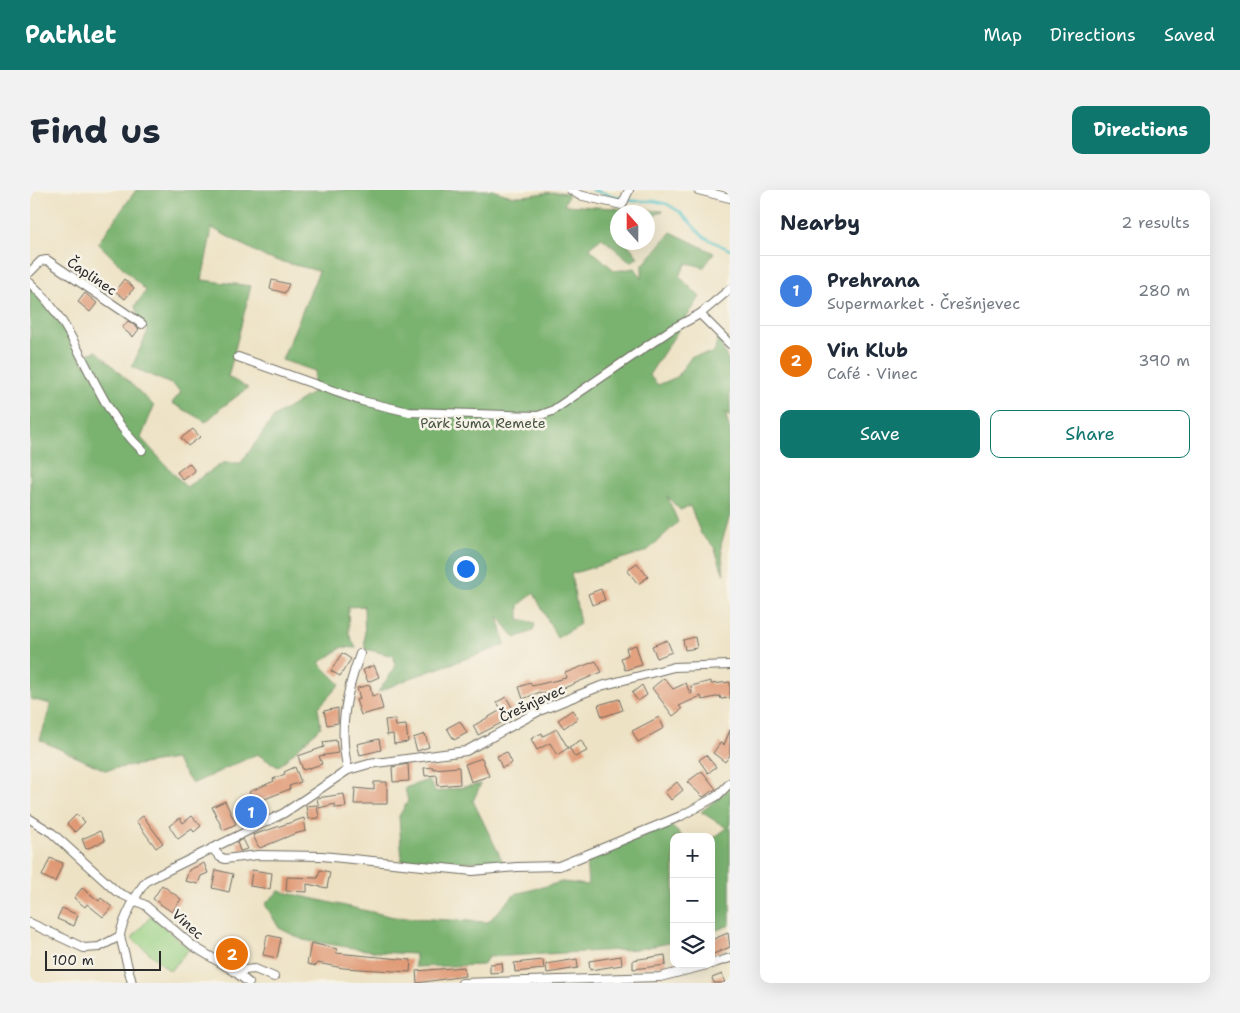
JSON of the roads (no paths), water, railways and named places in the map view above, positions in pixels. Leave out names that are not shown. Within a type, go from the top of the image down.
[{"type":"street","points":[[571,190],[579,195],[622,205],[626,196]]},
{"type":"street","points":[[698,190],[730,198]]},
{"type":"street","name":"Čaplinec","points":[[30,272],[41,261],[47,260],[142,324]]},
{"type":"street","points":[[30,283],[41,293],[78,348],[92,379],[128,436],[142,450]]},
{"type":"street","points":[[238,357],[362,401],[409,412],[538,416],[552,411],[672,329],[700,314],[730,289]]},
{"type":"street","points":[[700,314],[730,344]]},
{"type":"street","points":[[348,770],[345,754],[345,701],[360,654]]},
{"type":"street","name":"Črešnjevec","points":[[136,900],[137,892],[148,880],[284,813],[348,770],[376,763],[406,761],[466,751],[539,711],[601,686],[674,667],[730,665]]},
{"type":"street","points":[[212,848],[220,858],[225,860],[258,855],[322,856],[473,871],[559,866],[681,816],[717,796],[730,783]]},
{"type":"street","name":"Vinec","points":[[30,819],[52,833],[117,892],[136,900],[156,912],[204,954],[234,971],[249,983]]},
{"type":"street","points":[[132,983],[120,936],[122,927],[136,900]]},
{"type":"street","points":[[30,923],[84,948],[100,946],[120,936]]},
{"type":"street","points":[[715,963],[730,958]]},
{"type":"street","points":[[462,983],[667,979],[699,968]]},
{"type":"street","points":[[234,971],[255,969],[274,977]]},
{"type":"waterway","points":[[592,190],[633,201],[654,201],[667,204],[680,212],[704,237],[730,250]]},
{"type":"place","name":"Prehrana","points":[[251,812]]},
{"type":"place","name":"Vin Klub","points":[[232,954]]},
{"type":"park label","name":"Park šuma Remete","points":[[483,423]]}]
